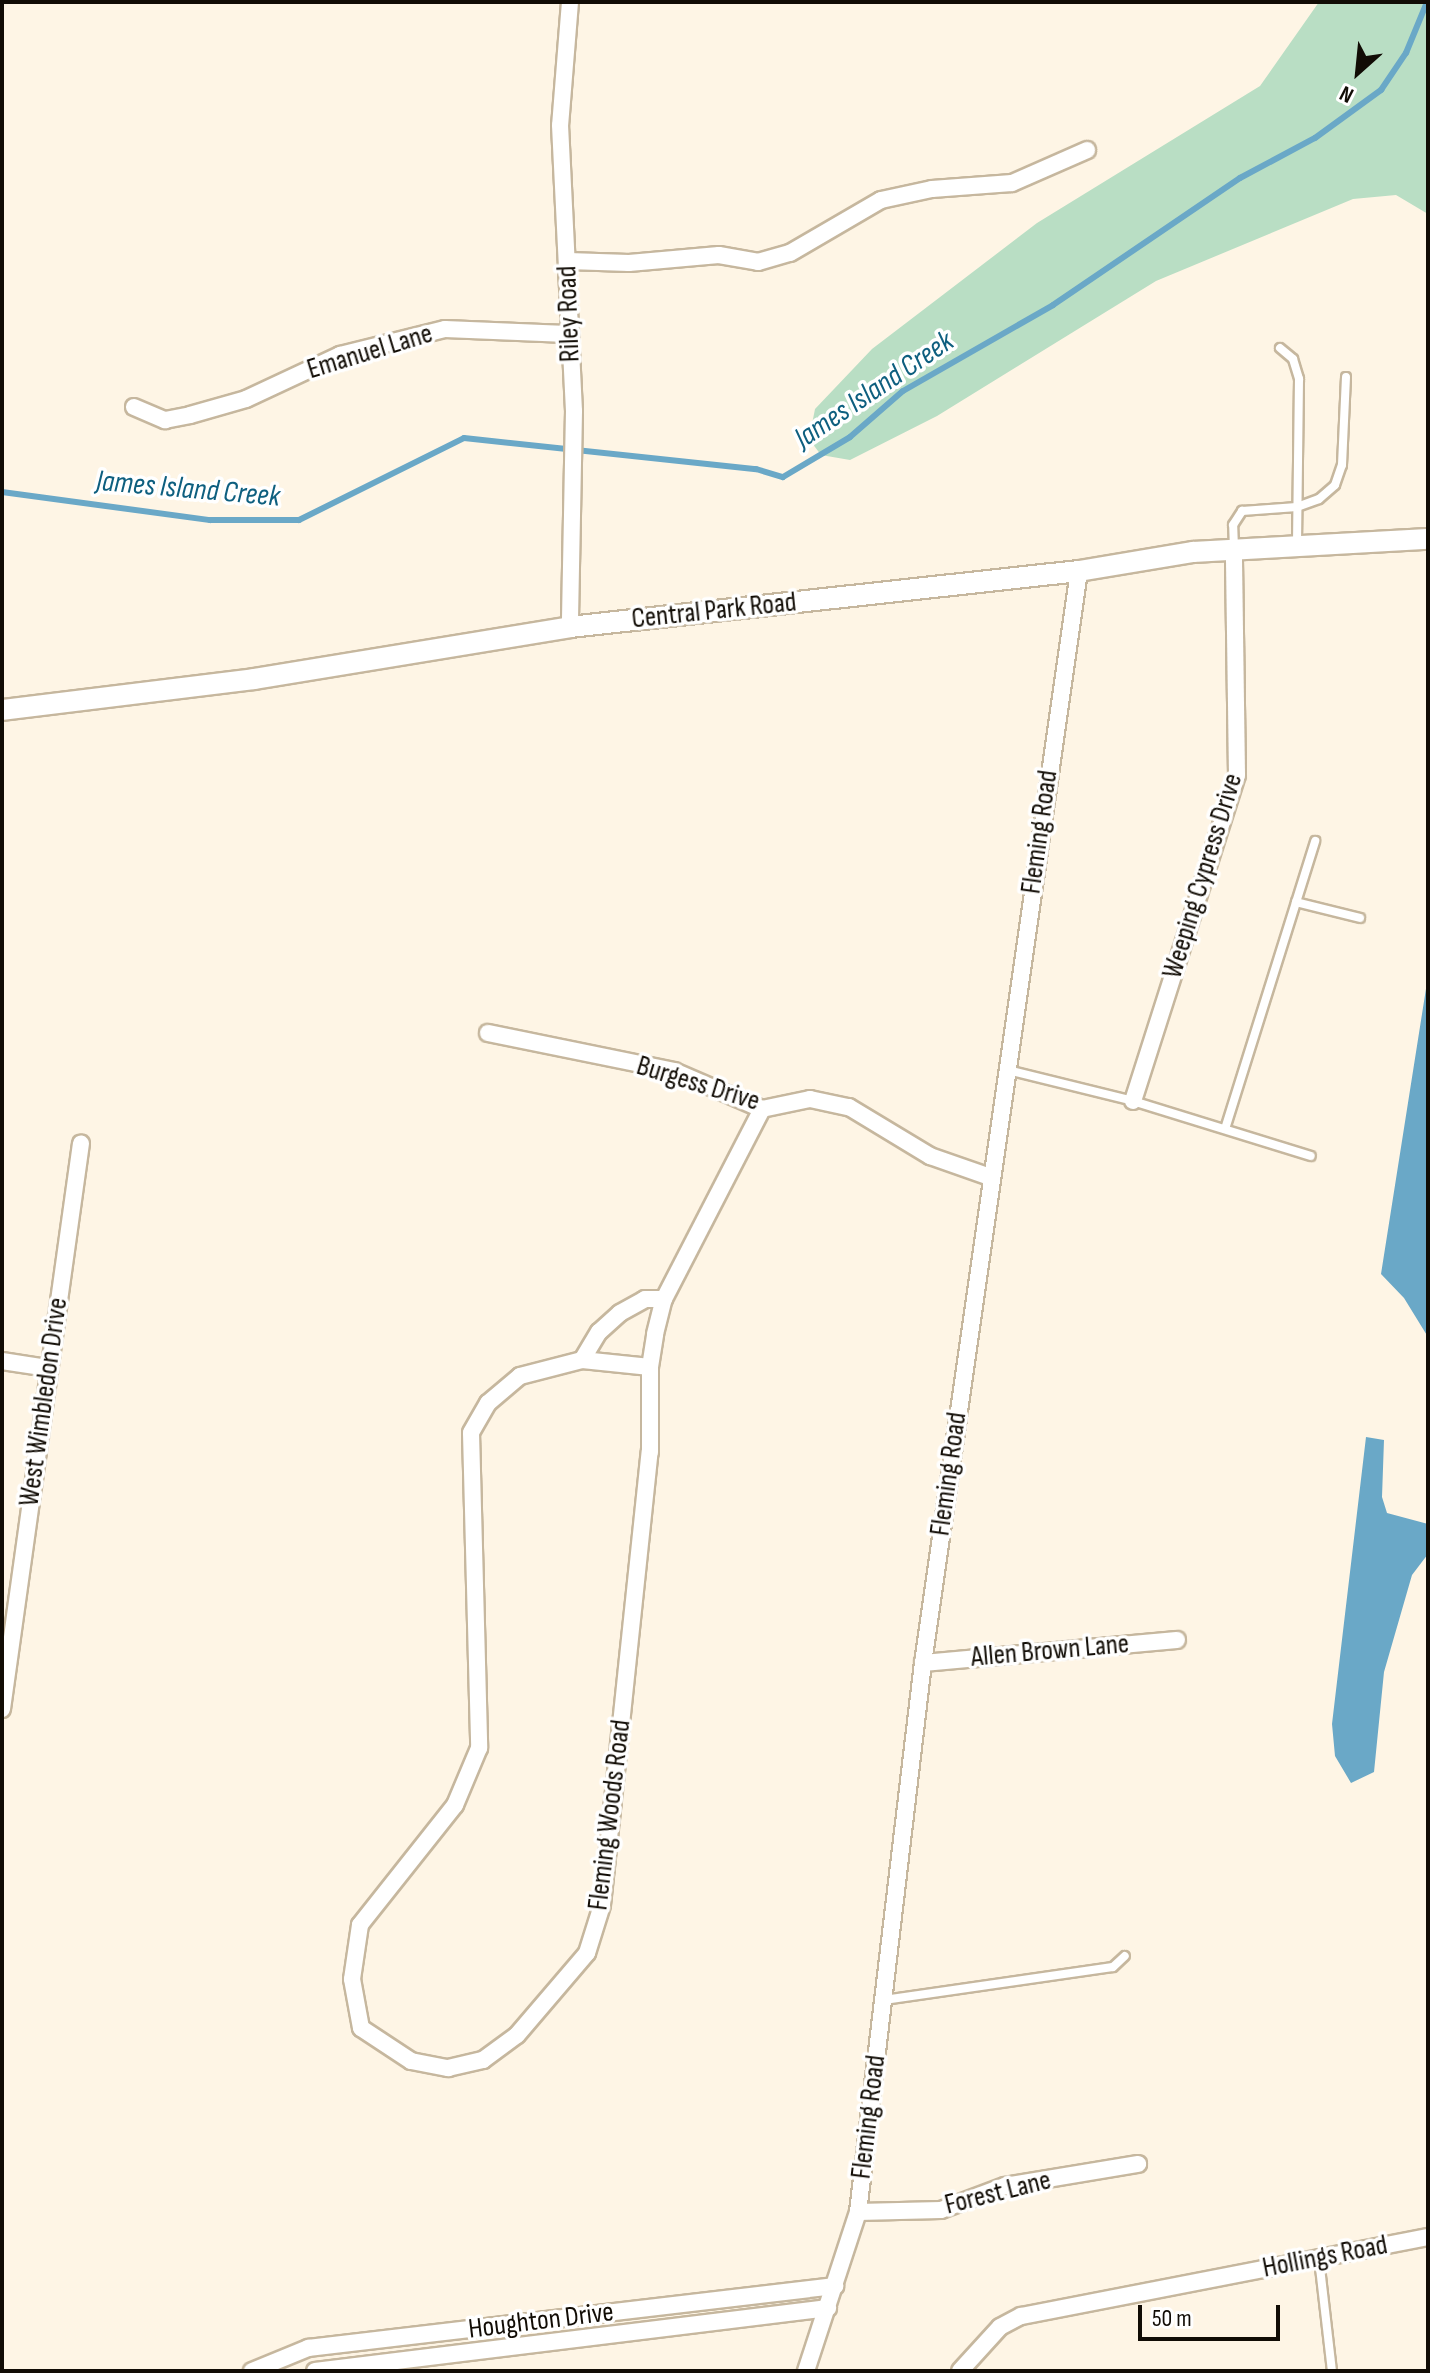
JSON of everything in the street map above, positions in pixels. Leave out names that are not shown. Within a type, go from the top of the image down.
[{"type":"street","name":"Riley Road","points":[[570,2],[560,125],[568,261],[567,334],[574,411],[570,627]]},
{"type":"street","points":[[568,261],[629,263],[719,255],[758,262],[790,253],[881,200],[932,189],[1012,183],[1087,150]]},
{"type":"street","name":"Emanuel Lane","points":[[134,407],[165,420],[190,415],[246,399],[340,355],[445,329],[567,334]]},
{"type":"street","name":"Central Park Road","points":[[2,710],[254,679],[570,627],[1079,571],[1234,549],[1428,539]]},
{"type":"street","name":"Weeping Cypress Drive","points":[[1133,1101],[1237,775],[1234,549]]},
{"type":"street","name":"Fleming Road","points":[[806,2371],[858,2212],[923,1663],[1005,1069],[1079,571]]},
{"type":"street","name":"Burgess Drive","points":[[488,1033],[674,1071],[762,1109],[810,1099],[849,1107],[930,1156],[990,1177]]},
{"type":"street","name":"Fleming Woods Road","points":[[650,1367],[582,1360],[520,1376],[488,1403],[471,1433],[479,1748],[455,1805],[360,1925],[352,1979],[361,2028],[411,2061],[448,2068],[483,2060],[517,2035],[587,1953],[602,1905],[650,1452],[650,1367],[664,1299],[762,1109]]},
{"type":"street","name":"West Wimbledon Drive","points":[[2,1709],[81,1143]]},
{"type":"street","points":[[582,1360],[599,1332],[620,1313],[645,1299],[664,1299]]},
{"type":"street","points":[[2,1361],[48,1368]]},
{"type":"street","name":"Allen Brown Lane","points":[[923,1663],[1177,1640]]},
{"type":"street","name":"Forest Lane","points":[[858,2212],[941,2210],[1005,2186],[1138,2164]]},
{"type":"street","name":"Hollings Road","points":[[960,2371],[1000,2327],[1021,2316],[1428,2237]]},
{"type":"street","name":"Houghton Drive","points":[[252,2371],[281,2355],[331,2346],[835,2286]]},
{"type":"street","name":"Houghton Drive","points":[[315,2371],[828,2308]]},
{"type":"lane","points":[[1280,348],[1293,359],[1299,379],[1297,547]]},
{"type":"lane","points":[[1234,549],[1233,525],[1242,511],[1297,507],[1319,499],[1335,485],[1342,465],[1346,377]]},
{"type":"lane","points":[[1225,1129],[1315,841]]},
{"type":"lane","points":[[1296,902],[1360,918]]},
{"type":"lane","points":[[1005,1069],[1133,1101],[1311,1156]]},
{"type":"lane","points":[[883,2000],[1113,1967],[1125,1956]]},
{"type":"lane","points":[[1319,2258],[1332,2371]]},
{"type":"lane","points":[[713,2300],[715,2322]]},
{"type":"lane","points":[[527,2322],[528,2345]]},
{"type":"lane","points":[[331,2346],[335,2369]]},
{"type":"green space","points":[[1319,2],[1428,2],[1428,214],[1396,195],[1353,199],[1156,281],[937,416],[850,460],[821,455],[809,439],[815,409],[872,349],[1037,223],[1260,86]]},
{"type":"water","points":[[1428,976],[1428,1337],[1404,1298],[1381,1274]]},
{"type":"water","points":[[1366,1437],[1384,1440],[1382,1497],[1387,1513],[1428,1524],[1428,1554],[1412,1575],[1384,1672],[1374,1772],[1351,1783],[1335,1756],[1332,1724]]},
{"type":"waterway","name":"James Island Creek","points":[[2,492],[210,520],[299,520],[464,438],[756,469],[783,477],[850,437],[903,391],[1053,305],[1240,178],[1315,138],[1381,90],[1406,53],[1427,2]]}]
